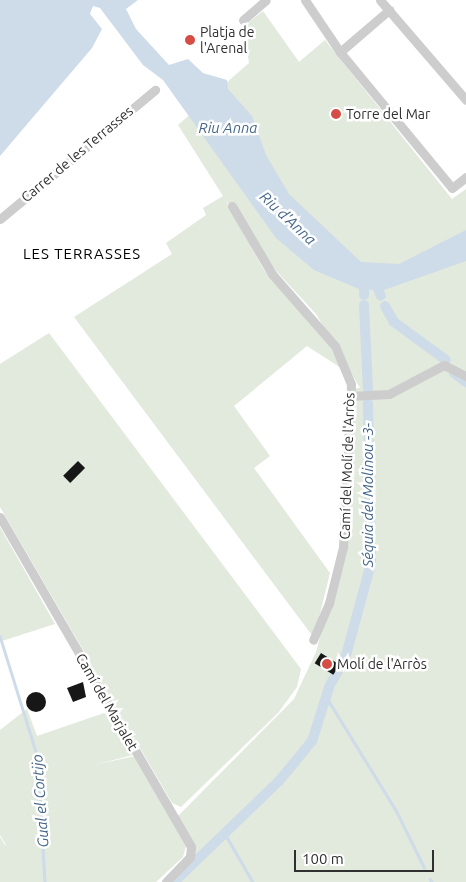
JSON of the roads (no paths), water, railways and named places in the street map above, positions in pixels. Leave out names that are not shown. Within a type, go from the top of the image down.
[{"type":"street","points":[[243,20],[266,0]]},
{"type":"street","points":[[305,0],[340,52],[452,188],[466,177]]},
{"type":"street","points":[[380,0],[389,6],[466,100]]},
{"type":"street","points":[[340,52],[389,6]]},
{"type":"street","name":"Carrer de les Terrasses","points":[[0,218],[154,90]]},
{"type":"street","name":"Camí del Molí de l'Arròs","points":[[232,206],[272,274],[335,346],[349,380],[345,538],[329,603],[313,640]]},
{"type":"street","points":[[350,396],[389,394],[444,365],[466,376]]},
{"type":"street","name":"Camí del Marjalet","points":[[0,517],[191,847],[190,857],[166,882]]},
{"type":"water","name":"Riu Anna","points":[[0,0],[138,0],[126,9],[136,29],[169,65],[188,59],[203,73],[227,80],[228,89],[252,116],[266,155],[289,194],[361,262],[399,264],[466,230],[466,261],[384,290],[359,289],[314,270],[276,238],[163,80],[143,65],[100,8],[93,6],[90,14],[102,29],[92,48],[0,156]]},
{"type":"waterway","name":"Séquia del Molinou -3-","points":[[364,277],[364,295]]},
{"type":"waterway","points":[[374,279],[381,296]]},
{"type":"waterway","name":"Séquia del Molinou -3-","points":[[364,305],[368,389]]},
{"type":"waterway","points":[[385,306],[394,322],[446,360]]},
{"type":"waterway","points":[[454,373],[466,382]]},
{"type":"waterway","name":"Séquia del Molinou -3-","points":[[174,882],[279,781],[312,741],[330,685],[345,659],[371,563],[368,403]]},
{"type":"waterway","name":"Gual el Cortijo","points":[[0,636],[38,758],[45,882]]},
{"type":"waterway","points":[[327,698],[396,810],[424,867]]},
{"type":"waterway","points":[[224,832],[253,882]]},
{"type":"place","name":"Platja de l'Arenal","points":[[190,40]]},
{"type":"place","name":"Torre del Mar","points":[[336,114]]},
{"type":"place","name":"Molí de l'Arròs","points":[[327,664]]},
{"type":"district","name":"LES TERRASSES","points":[[82,254]]},
{"type":"water label","name":"Riu d'Anna","points":[[288,218]]}]
